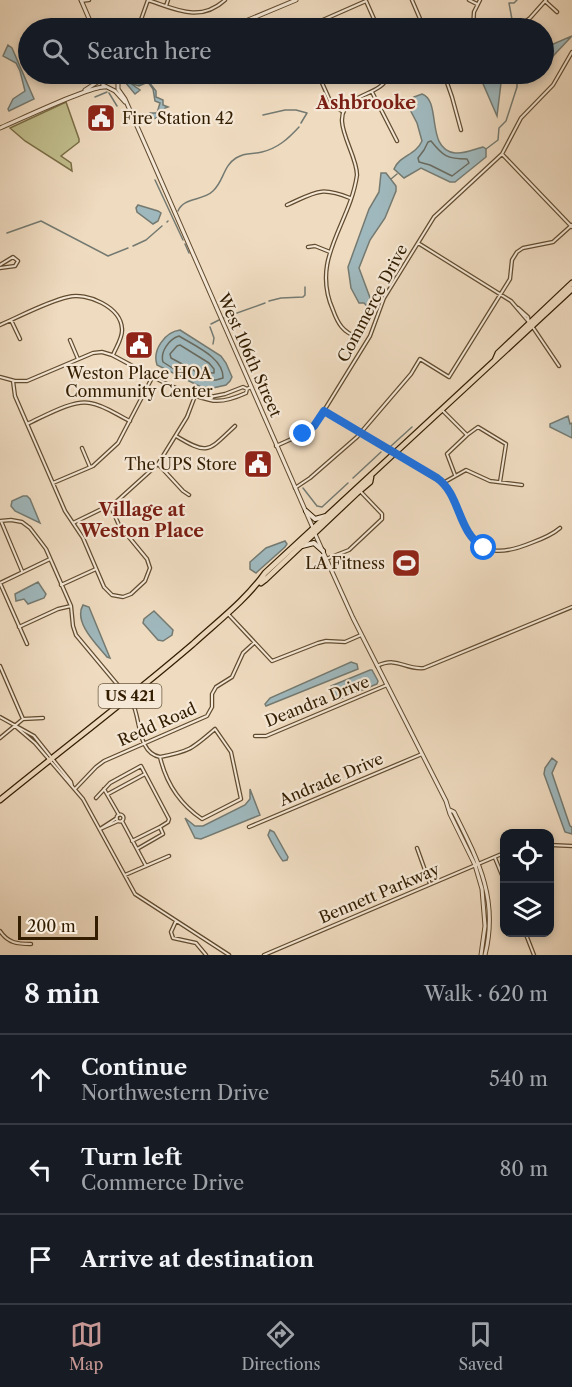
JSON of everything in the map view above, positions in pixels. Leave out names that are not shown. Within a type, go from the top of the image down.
[{"type":"main road","name":"US 421","points":[[0,800],[128,697],[265,580],[302,546],[327,516],[495,360],[501,357],[572,282]]},
{"type":"main road","name":"US 421","points":[[531,325],[572,290]]},
{"type":"main road","name":"US 421","points":[[258,584],[265,573],[370,482],[371,477]]},
{"type":"main road","points":[[306,511],[314,519],[327,516]]},
{"type":"main road","points":[[302,546],[314,543],[323,551]]},
{"type":"street","points":[[89,0],[81,0],[89,18]]},
{"type":"street","points":[[142,18],[148,0],[196,14],[225,0]]},
{"type":"street","points":[[166,6],[168,0]]},
{"type":"street","points":[[253,18],[296,0]]},
{"type":"street","points":[[412,0],[420,18]]},
{"type":"street","points":[[469,0],[477,4]]},
{"type":"street","points":[[473,18],[480,0]]},
{"type":"street","points":[[328,18],[366,1],[374,18]]},
{"type":"street","points":[[530,18],[546,1],[557,12]]},
{"type":"street","name":"Commerce Drive","points":[[554,83],[572,52]]},
{"type":"street","points":[[81,93],[97,84]]},
{"type":"street","points":[[0,128],[81,93],[100,86],[111,88],[117,84]]},
{"type":"street","name":"West 106th Street","points":[[118,84],[249,388],[326,559],[361,635],[477,864],[485,905],[483,955]]},
{"type":"street","points":[[323,84],[333,106],[343,112]]},
{"type":"street","points":[[357,337],[347,333],[341,327],[329,301],[325,275],[330,252],[356,182],[357,166],[342,128],[343,112],[353,101],[384,84]]},
{"type":"street","points":[[447,84],[461,130]]},
{"type":"street","name":"Commerce Drive","points":[[276,446],[308,431],[317,422],[369,337],[382,302],[437,213],[502,154],[521,118],[554,84]]},
{"type":"street","name":"West 106th Street","points":[[111,88],[125,102]]},
{"type":"street","points":[[372,92],[397,141]]},
{"type":"street","points":[[295,488],[310,478],[360,434],[411,374],[420,359],[449,377],[510,279],[512,260],[517,252],[552,242],[572,226],[502,154]]},
{"type":"street","points":[[287,205],[323,190],[350,198]]},
{"type":"street","points":[[418,243],[501,294],[531,325],[559,366]]},
{"type":"street","points":[[308,247],[315,246],[330,252]]},
{"type":"street","points":[[12,257],[18,261],[15,266],[0,267],[12,257]]},
{"type":"street","points":[[0,325],[66,297],[90,298],[111,310],[120,320],[122,334],[112,355]]},
{"type":"street","points":[[11,320],[20,339]]},
{"type":"street","points":[[70,340],[78,359]]},
{"type":"street","points":[[0,376],[13,381],[29,380],[98,352],[112,355],[195,396],[205,398],[215,400],[228,400],[246,393],[249,388],[243,387],[205,398]]},
{"type":"street","points":[[53,483],[90,467],[119,441],[153,376]]},
{"type":"street","points":[[13,381],[14,393],[65,511],[82,538],[104,587],[109,593],[118,597],[129,595],[145,581],[150,570],[147,559],[120,528],[110,505]]},
{"type":"street","points":[[73,523],[119,500],[158,464],[189,413],[195,396]]},
{"type":"street","points":[[27,424],[83,402],[96,404],[130,421]]},
{"type":"street","points":[[442,410],[467,435]]},
{"type":"street","points":[[324,411],[443,483],[450,492],[472,538],[488,549],[503,552],[516,550],[560,528]]},
{"type":"street","points":[[176,436],[195,448],[206,449],[214,446],[235,426]]},
{"type":"street","points":[[455,475],[447,454],[478,427],[506,444],[501,482]]},
{"type":"street","points":[[82,448],[90,467]]},
{"type":"street","points":[[158,464],[189,495]]},
{"type":"street","points":[[443,483],[466,470],[485,479],[522,486]]},
{"type":"street","points":[[326,559],[349,550],[382,519],[381,514],[360,491]]},
{"type":"street","points":[[23,571],[0,521],[14,520],[28,526],[44,546],[71,606],[76,634],[128,697],[136,710],[149,752],[160,757],[192,749],[215,729],[231,752],[241,799],[202,819],[173,790],[164,775],[160,757]]},
{"type":"street","points":[[27,644],[0,583],[50,559]]},
{"type":"street","points":[[62,585],[96,569]]},
{"type":"street","points":[[19,627],[58,609],[71,606]]},
{"type":"street","points":[[377,666],[395,661],[414,668],[424,668],[572,606]]},
{"type":"street","points":[[227,613],[272,661],[326,641],[345,642],[361,635]]},
{"type":"street","name":"Redd Road","points":[[74,788],[101,763],[207,716],[212,707],[212,694],[216,687],[232,677],[243,653],[254,643]]},
{"type":"street","points":[[0,666],[23,719]]},
{"type":"street","name":"Deandra Drive","points":[[255,736],[266,736],[387,685]]},
{"type":"street","points":[[0,717],[36,743],[51,759],[68,784],[74,788],[87,806],[135,894],[229,955]]},
{"type":"street","points":[[0,738],[23,719],[43,718]]},
{"type":"street","name":"Andrade Drive","points":[[249,827],[422,754]]},
{"type":"street","points":[[96,798],[110,783],[141,766],[169,819],[160,827],[132,841]]},
{"type":"street","points":[[108,794],[145,774]]},
{"type":"street","points":[[104,789],[146,866]]},
{"type":"street","points":[[100,829],[119,819]]},
{"type":"street","points":[[137,849],[164,834],[160,827]]},
{"type":"street","points":[[554,845],[572,846]]},
{"type":"street","points":[[417,848],[430,884]]},
{"type":"street","name":"Bennett Parkway","points":[[264,955],[500,855]]},
{"type":"street","points":[[124,875],[169,856]]},
{"type":"street","points":[[495,857],[500,870]]},
{"type":"street","points":[[176,921],[171,932],[173,938],[196,943],[206,955]]},
{"type":"street","points":[[0,931],[7,940],[18,944],[31,944]]},
{"type":"street","points":[[527,937],[534,955]]},
{"type":"shaded area","points":[[66,102],[79,139],[79,142],[61,156],[71,163],[72,171],[25,141],[10,128]]},
{"type":"water","points":[[572,36],[554,55],[554,44]]},
{"type":"water","points":[[8,45],[12,48],[18,67],[16,63],[3,56]]},
{"type":"water","points":[[23,84],[28,84],[34,99],[9,111],[13,99],[25,91]]},
{"type":"water","points":[[127,84],[131,84],[140,90],[135,94]]},
{"type":"water","points":[[149,84],[156,91],[156,97],[163,100],[163,105],[168,107],[159,117],[153,119],[149,117],[150,113],[157,113],[160,103],[155,101],[153,89]]},
{"type":"water","points":[[483,84],[501,84],[497,116]]},
{"type":"water","points":[[422,94],[428,98],[440,143],[446,150],[459,153],[483,147],[486,149],[486,157],[455,182],[450,182],[421,168],[404,178],[394,169],[422,141],[417,123],[406,102]]},
{"type":"water","points":[[381,173],[386,173],[396,186],[396,191],[385,218],[370,240],[359,268],[372,303],[370,309],[364,303],[359,303],[351,288],[348,267],[369,209],[379,192]]},
{"type":"water","points":[[138,205],[161,213],[158,221],[153,224],[137,212]]},
{"type":"water","points":[[180,330],[221,356],[232,377],[226,385],[213,388],[201,387],[157,365],[156,353],[161,343],[169,334]]},
{"type":"water","points":[[568,416],[570,424],[572,423],[572,438],[550,427],[550,424]]},
{"type":"water","points":[[23,496],[30,499],[40,523],[15,511],[11,506],[12,501]]},
{"type":"water","points":[[285,541],[287,544],[285,547],[256,573],[250,569],[250,562],[266,548]]},
{"type":"water","points":[[38,582],[46,594],[44,598],[28,604],[24,599],[16,601],[15,594]]},
{"type":"water","points":[[83,605],[89,607],[110,658],[84,626],[81,619]]},
{"type":"water","points":[[154,611],[173,630],[172,635],[163,641],[158,640],[143,623],[144,619]]},
{"type":"water","points":[[351,662],[357,664],[358,669],[266,706],[270,698]]},
{"type":"water","points":[[370,670],[378,681],[377,684],[335,701],[331,686]]},
{"type":"water","points":[[552,758],[557,762],[552,773],[572,827],[572,834],[565,832],[544,774]]},
{"type":"water","points":[[250,789],[260,815],[201,839],[195,838],[185,818],[195,826],[203,826],[245,805],[250,799]]},
{"type":"water","points":[[270,830],[274,832],[288,857],[287,860],[283,861],[275,848],[268,835]]},
{"type":"waterway","points":[[512,18],[509,3],[517,0]]},
{"type":"waterway","points":[[486,149],[498,140],[499,128],[506,121],[517,84]]},
{"type":"waterway","points":[[95,97],[107,92]]},
{"type":"waterway","points":[[109,93],[117,106]]},
{"type":"waterway","points":[[263,115],[296,110],[307,113],[301,123]]},
{"type":"waterway","points":[[178,211],[185,203],[213,191],[228,165],[236,158],[273,148],[299,127]]},
{"type":"waterway","points":[[391,179],[397,174]]},
{"type":"waterway","points":[[155,180],[183,240]]},
{"type":"waterway","points":[[7,233],[41,221],[108,256],[128,248]]},
{"type":"waterway","points":[[133,246],[146,240],[162,226]]},
{"type":"waterway","points":[[185,244],[189,253]]},
{"type":"waterway","points":[[269,301],[303,297],[305,287]]},
{"type":"waterway","points":[[223,318],[265,303]]},
{"type":"waterway","points":[[211,324],[219,320]]},
{"type":"waterway","points":[[210,327],[214,338],[213,344]]},
{"type":"waterway","points":[[391,446],[412,427]]},
{"type":"waterway","points":[[353,478],[381,452]]},
{"type":"waterway","points":[[303,488],[317,506],[322,507],[348,483]]},
{"type":"place","name":"Fire Station 42","points":[[101,118]]},
{"type":"place","name":"Weston Place HOA Community Center","points":[[139,345]]},
{"type":"place","name":"The UPS Store","points":[[258,464]]},
{"type":"place","name":"LA Fitness","points":[[406,563]]},
{"type":"district","name":"Ashbrooke","points":[[366,103]]},
{"type":"district","name":"Village at Weston Place","points":[[142,520]]},
{"type":"route","points":[[303,434],[314,426],[324,411],[437,478],[448,488],[472,538],[484,548]]}]
